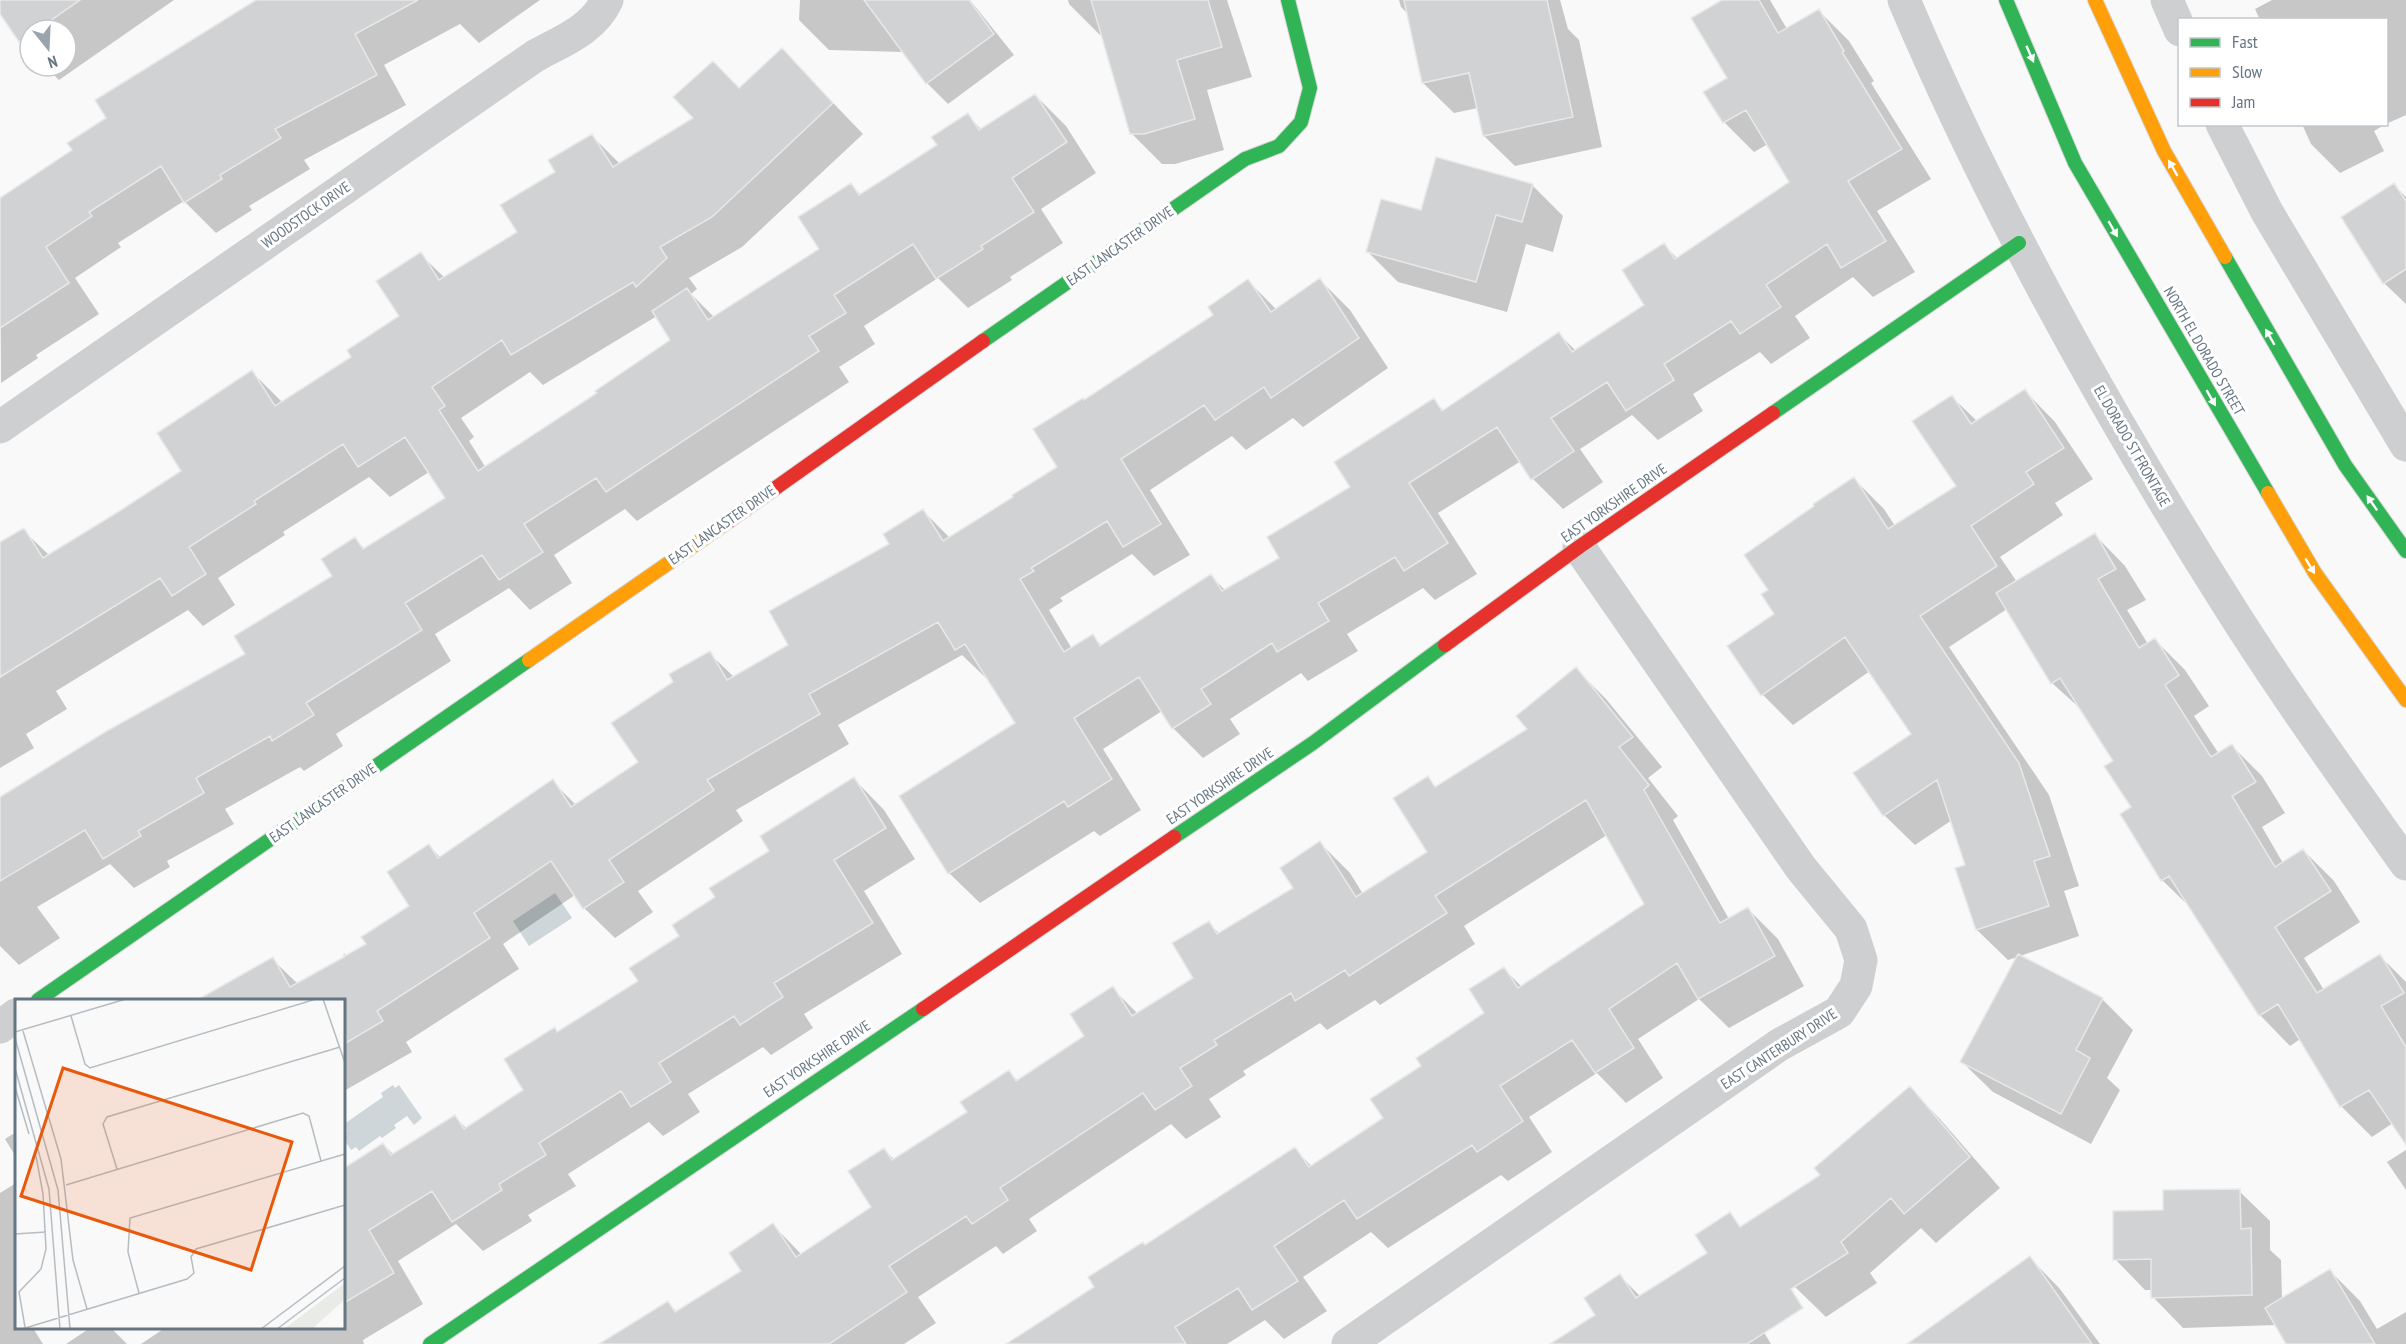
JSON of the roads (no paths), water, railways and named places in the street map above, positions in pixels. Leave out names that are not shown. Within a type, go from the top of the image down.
[{"type":"street","name":"WOODSTOCK DRIVE","points":[[0,427],[535,56],[583,30],[602,12],[607,0]]},
{"type":"street","name":"EAST LANCASTER DRIVE","points":[[39,999],[727,523],[1036,303],[1245,159],[1280,147],[1301,122],[1310,87],[1288,0]]},
{"type":"street","name":"EL DORADO ST FRONTAGE","points":[[1904,0],[1955,115],[2053,310],[2137,457],[2222,595],[2406,864]]},
{"type":"street","name":"NORTH EL DORADO STREET","points":[[2006,0],[2075,163],[2315,573],[2406,700]]},
{"type":"street","points":[[2095,0],[2164,151],[2345,465],[2406,551]]},
{"type":"street","points":[[2167,0],[2178,25]]},
{"type":"street","points":[[2223,126],[2267,212],[2406,445]]},
{"type":"street","name":"EAST YORKSHIRE DRIVE","points":[[430,1344],[1313,743],[1579,547],[2019,243]]},
{"type":"street","name":"EAST CANTERBURY DRIVE","points":[[1348,1344],[1779,1045],[1839,1012],[1856,986],[1861,960],[1851,929],[1800,868],[1579,547]]},
{"type":"street","points":[[0,1027],[15,1016]]}]
